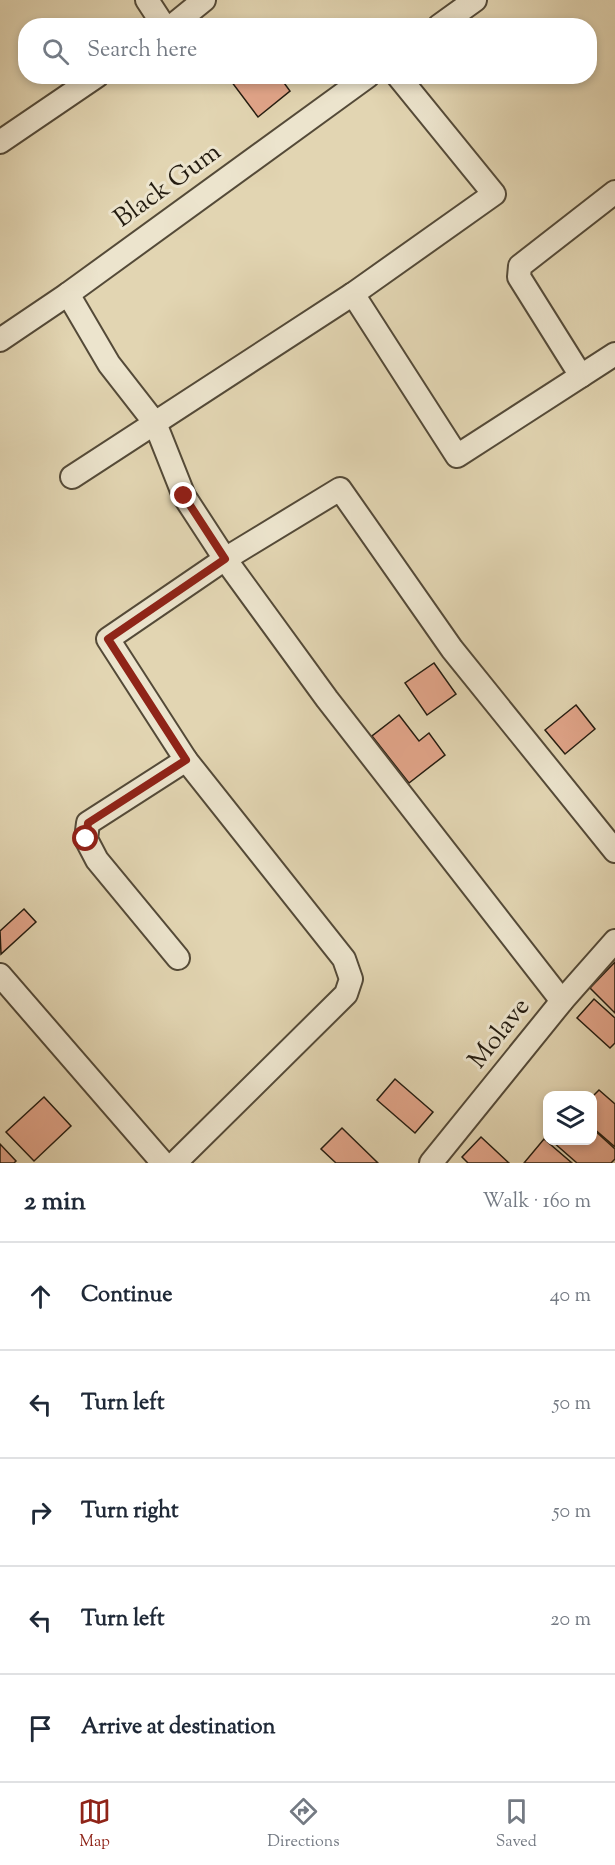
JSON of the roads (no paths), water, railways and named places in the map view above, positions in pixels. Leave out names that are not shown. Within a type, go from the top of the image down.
[{"type":"street","points":[[147,0],[159,18]]},
{"type":"street","points":[[182,18],[204,0]]},
{"type":"street","points":[[450,18],[475,0]]},
{"type":"street","points":[[0,142],[85,84]]},
{"type":"street","name":"Black Gum","points":[[0,340],[68,294],[357,84]]},
{"type":"street","points":[[72,477],[353,294],[494,194],[405,84]]},
{"type":"street","points":[[581,376],[519,277],[520,266],[615,192]]},
{"type":"street","points":[[68,294],[109,364],[155,423],[184,496],[225,559],[327,699],[562,1001]]},
{"type":"street","points":[[353,294],[457,456],[615,354]]},
{"type":"street","points":[[175,1163],[346,994],[351,979],[344,959],[186,760],[108,639],[225,559],[340,489],[452,649],[615,851]]},
{"type":"street","points":[[178,958],[97,860],[86,839],[88,823],[186,760]]},
{"type":"street","name":"Molave","points":[[431,1163],[562,1001],[615,941]]},
{"type":"street","points":[[0,975],[163,1163]]}]
